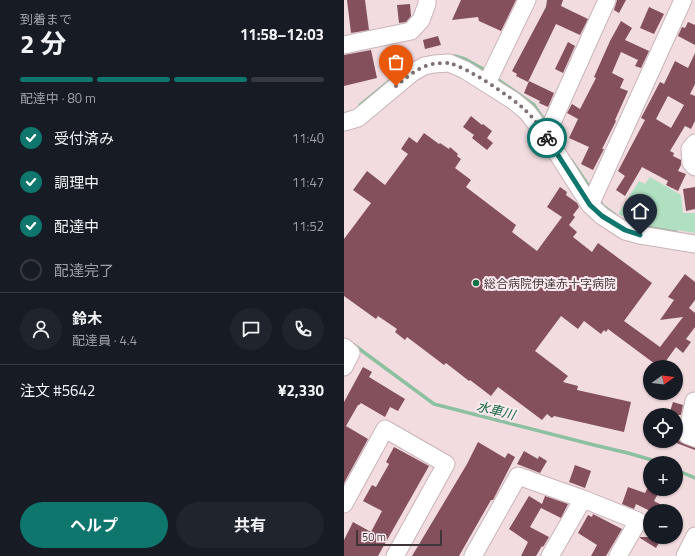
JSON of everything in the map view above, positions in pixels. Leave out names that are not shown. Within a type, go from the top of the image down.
[{"type":"street","points":[[344,45],[411,31],[421,20],[427,0]]},
{"type":"street","points":[[487,83],[527,0]]},
{"type":"street","points":[[546,136],[607,0]]},
{"type":"street","points":[[590,205],[690,2]]},
{"type":"street","points":[[344,122],[358,118],[412,73],[424,66],[449,63],[466,70],[487,83],[514,101],[527,112],[546,136],[590,205],[602,216],[625,230],[640,235],[695,244]]},
{"type":"street","points":[[695,142],[690,149],[691,163],[695,167]]},
{"type":"street","points":[[344,347],[351,353],[344,367]]},
{"type":"street","points":[[695,402],[694,401],[686,435],[695,438]]},
{"type":"street","points":[[344,504],[385,429],[446,464],[395,556]]},
{"type":"street","points":[[473,556],[518,476],[638,520],[618,556]]},
{"type":"street","points":[[550,556],[583,499]]},
{"type":"street","points":[[685,556],[695,536]]},
{"type":"green space","points":[[650,177],[681,195],[683,213],[695,213],[695,233],[640,224],[618,214],[639,181],[645,184]]},
{"type":"building","points":[[347,0],[365,0],[369,30],[351,33]]},
{"type":"building","points":[[461,0],[516,0],[501,31],[479,21],[478,17],[452,20]]},
{"type":"building","points":[[547,0],[563,0],[561,6],[588,19],[580,35],[556,24],[528,82],[516,76],[517,74],[512,71],[546,7]]},
{"type":"building","points":[[617,0],[626,0],[619,13],[614,10]]},
{"type":"building","points":[[410,4],[411,16],[406,22],[399,23],[397,5]]},
{"type":"building","points":[[649,7],[664,14],[654,34],[640,28]]},
{"type":"building","points":[[621,21],[632,28],[625,40],[649,51],[641,68],[635,66],[638,60],[621,52],[612,73],[624,79],[620,88],[628,91],[615,120],[616,121],[602,149],[604,149],[593,170],[581,164],[589,147],[569,138],[578,119],[567,113],[572,104],[580,109],[596,78],[594,77],[610,41]]},
{"type":"building","points":[[688,22],[695,25],[695,45],[678,36],[682,27],[685,28]]},
{"type":"building","points":[[438,36],[441,45],[425,49],[423,40]]},
{"type":"building","points":[[568,42],[575,46],[563,73],[555,69]]},
{"type":"building","points":[[371,50],[377,78],[344,86],[344,55]]},
{"type":"building","points":[[695,53],[695,84],[690,94],[695,96],[695,121],[691,129],[685,126],[670,151],[674,153],[673,156],[681,160],[681,165],[678,171],[686,174],[678,191],[666,185],[668,181],[642,167],[625,196],[616,190],[625,176],[618,171],[645,120],[641,118],[660,82],[664,84],[675,61],[688,68]],"holes":[[[668,96],[684,105],[671,128],[656,119]]]},
{"type":"building","points":[[529,81],[554,93],[548,107],[524,93]]},
{"type":"building","points":[[471,116],[492,131],[487,138],[493,143],[487,150],[472,138],[474,135],[463,127]]},
{"type":"building","name":"総合病院伊達赤十字病院","points":[[424,133],[439,144],[440,143],[449,149],[450,147],[458,154],[457,156],[461,159],[455,168],[471,180],[466,187],[516,225],[512,232],[537,251],[562,217],[547,207],[560,187],[567,192],[566,195],[577,203],[579,207],[573,215],[575,217],[569,225],[577,232],[573,237],[592,252],[598,243],[652,283],[624,321],[660,347],[683,317],[660,320],[674,300],[668,297],[685,274],[695,282],[695,300],[689,308],[695,313],[695,327],[686,339],[691,342],[683,353],[676,347],[667,360],[650,360],[608,329],[606,332],[604,330],[601,334],[584,321],[578,329],[561,316],[535,351],[568,376],[563,382],[578,386],[577,390],[631,402],[624,432],[554,416],[552,418],[547,414],[542,420],[498,387],[491,396],[446,363],[444,365],[407,337],[405,340],[395,332],[397,329],[378,316],[376,319],[344,296],[344,239],[371,203],[353,190],[367,171],[385,185],[408,154],[401,149],[409,137],[417,143]]},
{"type":"building","points":[[695,187],[695,209],[686,211],[683,189]]},
{"type":"building","points":[[363,367],[372,372],[369,377],[405,399],[398,411],[390,407],[385,417],[361,403],[358,405],[346,426],[368,439],[344,483],[344,402]]},
{"type":"building","points":[[673,402],[683,405],[682,408],[671,408]]},
{"type":"building","points":[[478,442],[505,458],[508,453],[515,457],[493,500],[491,500],[459,556],[412,556],[467,464]]},
{"type":"building","points":[[683,443],[695,448],[695,450],[683,446]]},
{"type":"building","points":[[394,447],[429,466],[378,556],[344,556],[344,540],[353,522],[371,532],[382,511],[363,501],[372,485],[376,487],[389,464],[386,462]]},
{"type":"building","points":[[524,451],[538,459],[539,456],[547,461],[540,473],[517,464]]},
{"type":"building","points":[[575,465],[591,471],[585,488],[569,482]]},
{"type":"building","points":[[628,487],[643,492],[643,496],[657,496],[654,501],[660,504],[643,504],[643,508],[636,504],[634,509],[622,504]]},
{"type":"building","points":[[529,496],[542,504],[545,496],[568,504],[561,518],[541,508],[530,527],[549,537],[536,556],[521,556],[528,542],[509,529]]},
{"type":"building","points":[[593,514],[622,529],[606,556],[591,556],[597,545],[578,533],[588,515],[592,517]]},
{"type":"building","points":[[650,544],[658,544],[656,548]]},
{"type":"waterway","points":[[455,56],[465,59],[485,70]]},
{"type":"waterway","points":[[360,105],[404,69]]},
{"type":"waterway","points":[[497,79],[534,105],[544,120]]},
{"type":"waterway","points":[[571,160],[591,189]]},
{"type":"waterway","points":[[599,200],[603,206],[615,215]]},
{"type":"waterway","points":[[623,221],[632,223]]},
{"type":"waterway","points":[[640,226],[676,232]]},
{"type":"waterway","name":"水車川","points":[[354,345],[434,404],[643,457]]},
{"type":"waterway","name":"水車川","points":[[683,473],[695,478]]},
{"type":"way so far","points":[[396,86],[412,73],[424,66],[449,63],[466,70],[514,101],[527,112],[547,138]]},
{"type":"place","name":"総合病院伊達赤十字病院","points":[[476,283]]},
{"type":"route","points":[[547,138],[590,205],[602,216],[625,230],[640,235]]}]
